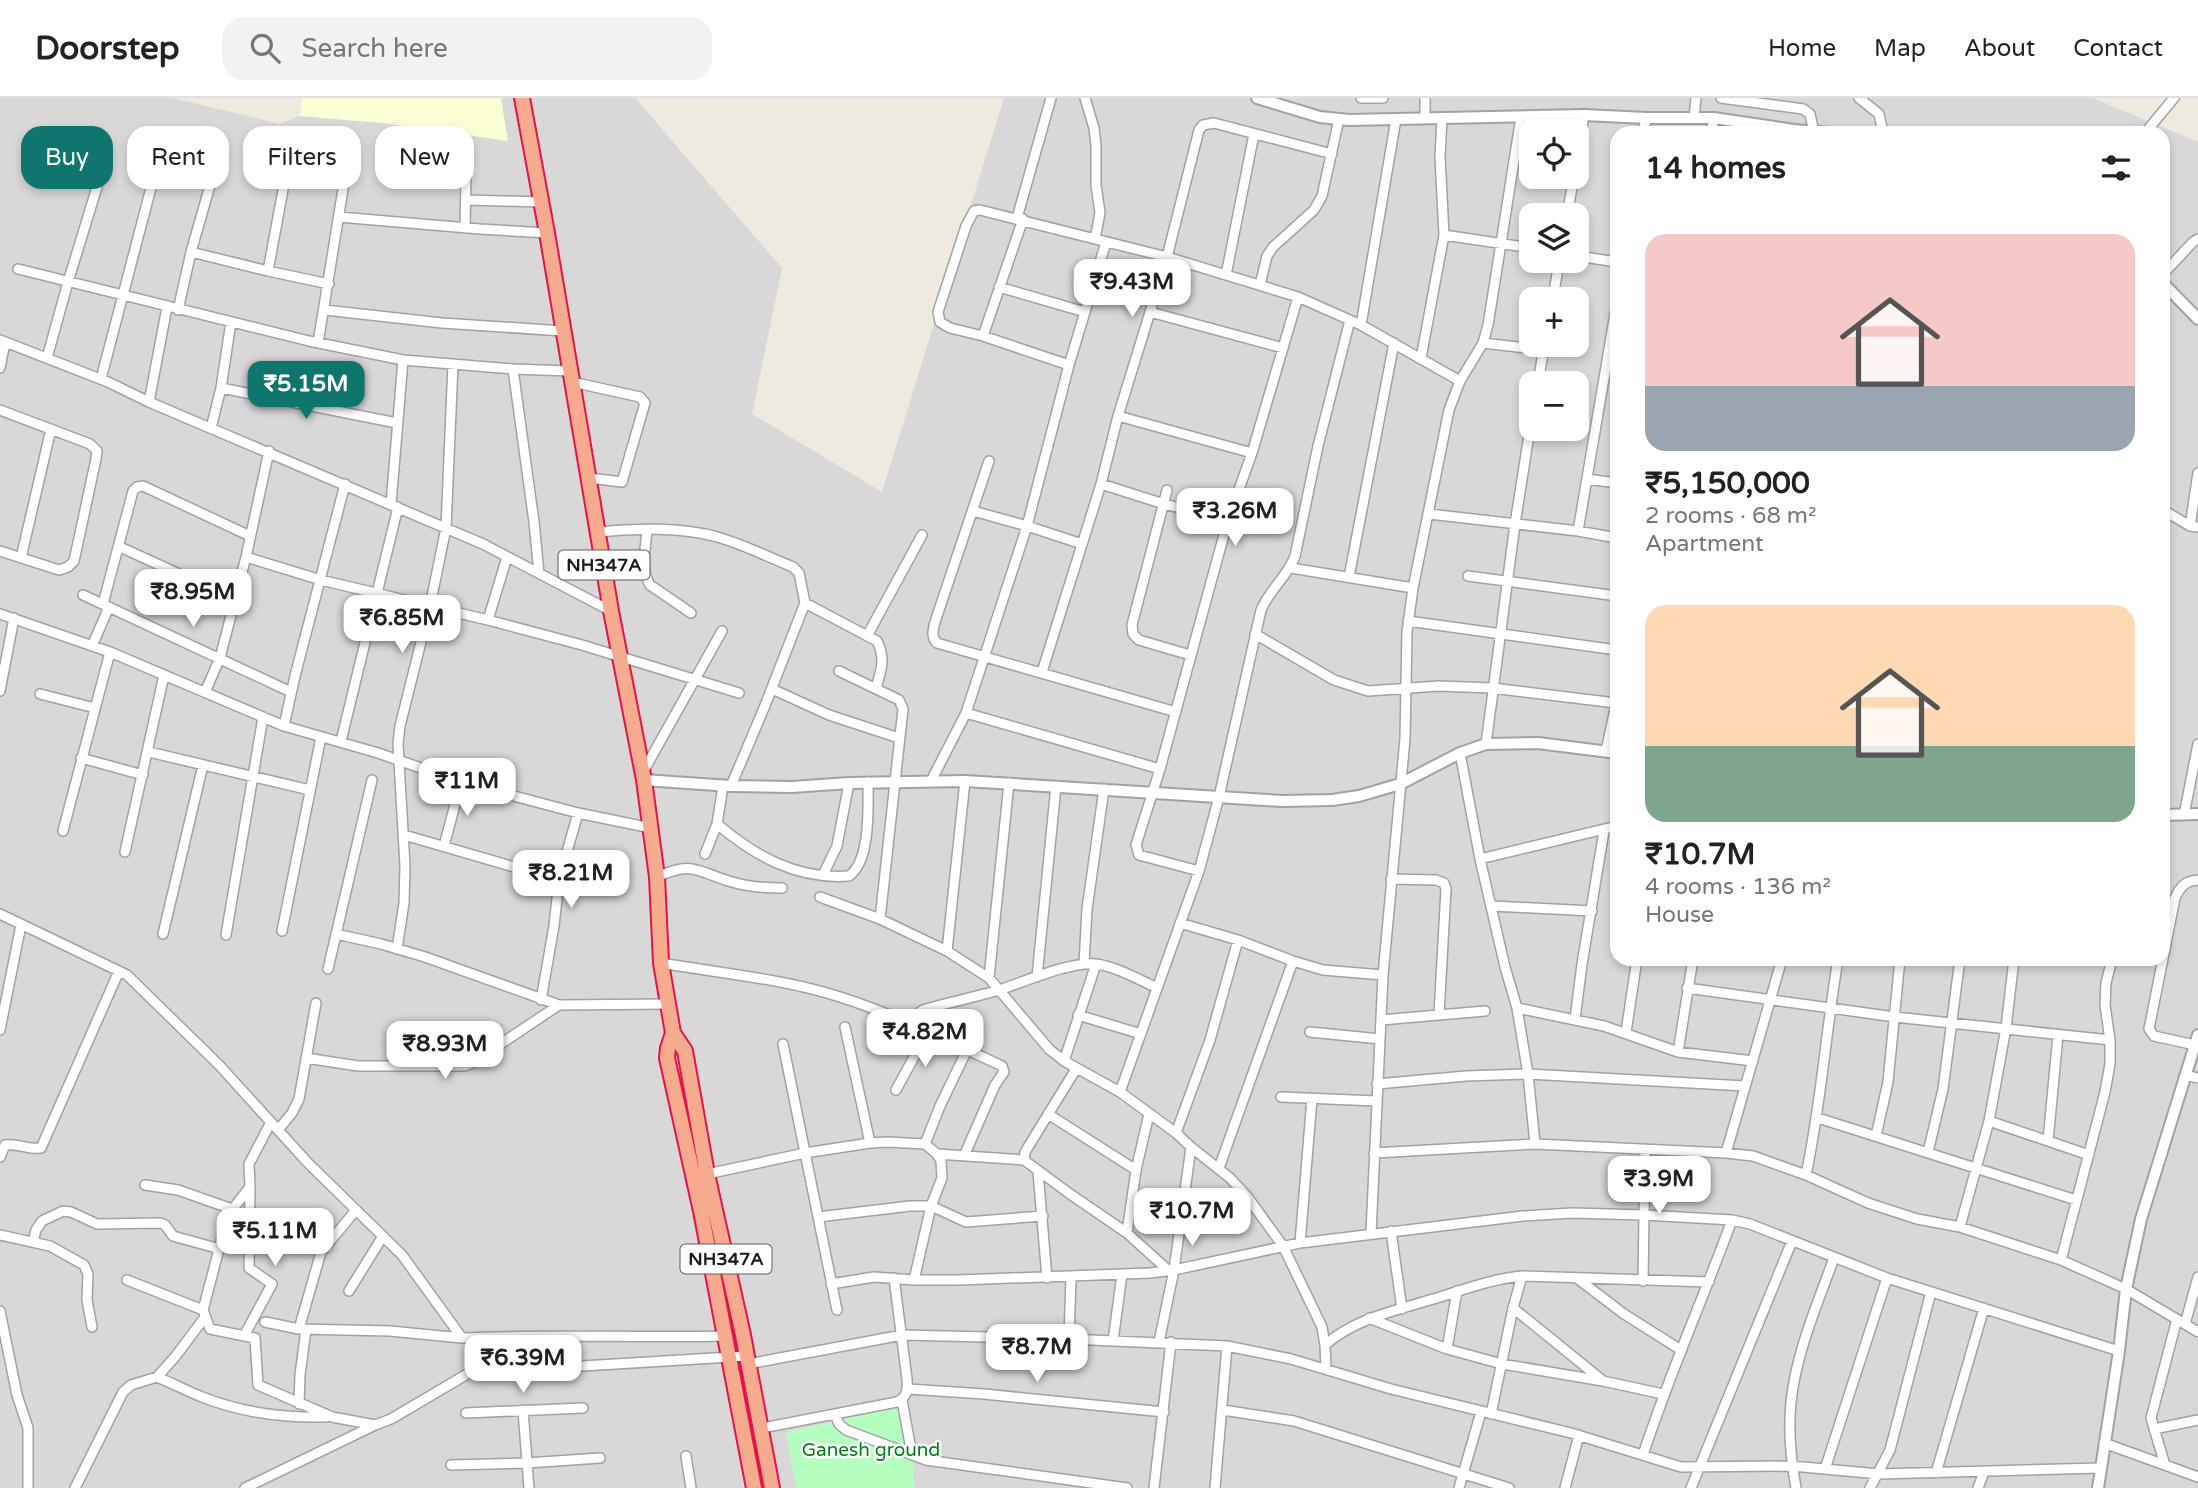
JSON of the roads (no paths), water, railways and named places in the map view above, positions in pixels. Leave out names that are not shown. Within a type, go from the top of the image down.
[{"type":"highway","name":"NH347A","points":[[522,98],[611,611],[644,776],[657,877],[662,963],[673,1033],[685,1051],[707,1174],[762,1428],[772,1488]]},
{"type":"highway","name":"NH347A","points":[[673,1033],[667,1058],[702,1212],[754,1488]]},
{"type":"street","points":[[983,337],[1020,219],[1051,98]]},
{"type":"street","points":[[1085,98],[1096,145],[1096,185],[1100,213],[1095,239]]},
{"type":"street","points":[[1257,98],[1320,117],[1339,119],[1584,116],[1714,118],[1771,126]]},
{"type":"street","points":[[1361,98],[1383,98]]},
{"type":"street","points":[[1424,98],[1425,118]]},
{"type":"street","points":[[1694,118],[1696,98]]},
{"type":"street","points":[[1721,98],[1803,109],[1810,114],[1813,126]]},
{"type":"street","points":[[1859,98],[1879,114],[1882,126]]},
{"type":"street","points":[[2151,126],[2174,98]]},
{"type":"street","points":[[1371,1233],[1383,975],[1405,739],[1408,621],[1449,410],[1460,381],[1483,343],[1502,243],[1521,117]]},
{"type":"street","points":[[1421,358],[1444,235],[1440,157],[1442,118]]},
{"type":"street","points":[[1644,126],[1646,118]]},
{"type":"street","points":[[1712,126],[1714,118]]},
{"type":"street","points":[[1260,285],[1267,256],[1273,247],[1314,210],[1318,203],[1327,180],[1339,119]]},
{"type":"street","points":[[1361,326],[1396,119]]},
{"type":"street","points":[[1042,672],[1101,484],[1118,416],[1167,257],[1199,130],[1203,125],[1214,123],[1332,155]]},
{"type":"street","points":[[1226,275],[1254,134]]},
{"type":"street","points":[[47,358],[96,189]]},
{"type":"street","points":[[101,379],[151,189]]},
{"type":"street","points":[[178,310],[209,189]]},
{"type":"street","points":[[318,343],[343,189]]},
{"type":"street","points":[[465,228],[466,189]]},
{"type":"street","points":[[268,271],[283,190]]},
{"type":"street","points":[[466,200],[541,202]]},
{"type":"street","points":[[1069,365],[944,326],[938,318],[966,226],[974,211],[1020,219],[1167,257],[1298,297],[1350,320],[1460,381]]},
{"type":"street","points":[[339,217],[547,233]]},
{"type":"street","points":[[1444,235],[1519,246]]},
{"type":"street","points":[[2170,267],[2198,239]]},
{"type":"street","points":[[931,781],[966,713],[1027,526],[1069,365],[1106,242]]},
{"type":"street","points":[[191,252],[329,284]]},
{"type":"street","points":[[1589,258],[1610,261]]},
{"type":"street","points":[[18,269],[318,343],[403,360],[513,369],[571,377],[640,397],[645,403],[622,482],[589,478]]},
{"type":"street","points":[[999,287],[1085,312]]},
{"type":"street","points":[[2170,291],[2198,319]]},
{"type":"street","points":[[1199,871],[1148,858],[1137,853],[1136,845],[1160,769],[1228,520],[1252,453],[1298,297]]},
{"type":"street","points":[[149,402],[167,307]]},
{"type":"street","points":[[325,310],[442,323],[563,331]]},
{"type":"street","points":[[1150,312],[1283,348]]},
{"type":"street","points":[[1120,1092],[1199,871],[1219,797],[1255,634],[1267,596],[1291,568],[1350,320]]},
{"type":"street","points":[[211,428],[221,388],[231,322]]},
{"type":"street","points":[[0,368],[3,341],[101,379],[446,528],[611,611]]},
{"type":"street","points":[[1349,577],[1394,343]]},
{"type":"street","points":[[1483,343],[1519,345]]},
{"type":"street","points":[[1578,531],[1610,344]]},
{"type":"street","points":[[341,741],[377,594],[394,506],[397,423],[403,360]]},
{"type":"street","points":[[397,948],[404,903],[404,835],[398,744],[446,528],[453,364]]},
{"type":"street","points":[[513,369],[539,573]]},
{"type":"street","points":[[221,388],[397,423]]},
{"type":"street","points":[[0,410],[90,444],[97,451],[74,561],[68,568],[60,570],[0,551]]},
{"type":"street","points":[[1118,416],[1252,453]]},
{"type":"street","points":[[21,558],[51,429]]},
{"type":"street","points":[[1486,744],[1528,441]]},
{"type":"street","points":[[205,692],[220,658],[269,451]]},
{"type":"street","points":[[989,461],[935,622],[932,635],[937,643],[1176,712]]},
{"type":"street","points":[[2170,514],[2194,526],[2198,473]]},
{"type":"street","points":[[1587,479],[1610,481]]},
{"type":"street","points":[[284,726],[345,484]]},
{"type":"street","points":[[1101,484],[1228,520]]},
{"type":"street","points":[[92,646],[106,605],[133,491],[137,487],[144,486],[250,536]]},
{"type":"street","points":[[1167,491],[1133,614],[1133,634],[1139,640],[1190,655]]},
{"type":"street","points":[[973,511],[1082,544]]},
{"type":"street","points":[[1429,514],[1610,537]]},
{"type":"street","points":[[648,530],[644,571],[646,579],[691,613]]},
{"type":"street","points":[[598,532],[648,530],[715,536],[793,567],[799,573],[805,603],[772,689],[727,786],[717,824],[705,853]]},
{"type":"street","points":[[867,636],[922,535]]},
{"type":"street","points":[[120,547],[234,598]]},
{"type":"street","points":[[246,557],[321,580],[620,655],[738,693]]},
{"type":"street","points":[[488,620],[507,557]]},
{"type":"street","points":[[1291,568],[1413,588]]},
{"type":"street","points":[[1468,576],[1610,595]]},
{"type":"street","points":[[83,595],[291,692]]},
{"type":"street","points":[[805,603],[877,642],[881,649],[883,667],[876,688]]},
{"type":"street","points":[[0,614],[110,652],[284,726],[341,741],[461,782],[578,813],[651,828]]},
{"type":"street","points":[[0,691],[14,618]]},
{"type":"street","points":[[1408,621],[1610,649]]},
{"type":"street","points":[[722,631],[644,776],[727,786],[792,787],[895,781],[965,781],[1282,801],[1332,800],[1359,796],[1400,783],[1460,753],[1486,744],[1538,743],[1610,752]]},
{"type":"street","points":[[1255,634],[1334,680],[1368,691],[1405,687],[1492,688],[1610,701]]},
{"type":"street","points":[[63,831],[110,652]]},
{"type":"street","points":[[839,671],[899,700],[902,704],[903,716],[880,919]]},
{"type":"street","points":[[125,852],[164,675]]},
{"type":"street","points":[[772,689],[829,715],[899,738]]},
{"type":"street","points":[[40,694],[94,708]]},
{"type":"street","points":[[966,713],[1160,769]]},
{"type":"street","points":[[226,935],[263,718]]},
{"type":"street","points":[[282,931],[321,737]]},
{"type":"street","points":[[2184,815],[2198,744]]},
{"type":"street","points":[[149,752],[310,790]]},
{"type":"street","points":[[1460,753],[1480,859],[1517,1008],[1528,1074],[1535,1144]]},
{"type":"street","points":[[81,758],[143,775]]},
{"type":"street","points":[[163,934],[203,765]]},
{"type":"street","points":[[328,969],[372,780]]},
{"type":"street","points":[[947,951],[965,781]]},
{"type":"street","points":[[444,846],[461,782]]},
{"type":"street","points":[[717,824],[754,853],[786,867],[823,875],[849,876],[857,869],[863,852],[868,782]]},
{"type":"street","points":[[823,875],[839,839],[849,783]]},
{"type":"street","points":[[989,978],[1009,783]]},
{"type":"street","points":[[1037,976],[1056,786]]},
{"type":"street","points":[[1084,964],[1087,909],[1104,789]]},
{"type":"street","points":[[541,1000],[555,926],[559,880],[578,813]]},
{"type":"street","points":[[2170,815],[2198,814]]},
{"type":"street","points":[[1480,859],[1610,829]]},
{"type":"street","points":[[1575,1019],[1604,831]]},
{"type":"street","points":[[404,835],[559,880]]},
{"type":"street","points":[[657,877],[688,867],[745,886],[782,888]]},
{"type":"street","points":[[1391,879],[1436,880],[1444,883],[1446,889],[1439,1014]]},
{"type":"street","points":[[2170,923],[2175,898],[2183,884],[2198,880]]},
{"type":"street","points":[[820,897],[880,919],[947,951],[989,978],[1049,1049],[1063,1061],[1120,1092],[1177,1133],[1219,1168],[1246,1195],[1283,1246],[1322,1328],[1326,1369]]},
{"type":"street","points":[[1492,906],[1592,911]]},
{"type":"street","points":[[0,914],[127,975],[210,1056],[274,1126],[402,1255],[462,1338]]},
{"type":"street","points":[[1180,923],[1323,970],[1383,975]]},
{"type":"street","points":[[0,1030],[21,925]]},
{"type":"street","points":[[336,934],[397,948],[559,1005],[668,1004]]},
{"type":"street","points":[[1177,1133],[1210,1040],[1238,940]]},
{"type":"street","points":[[1219,1168],[1293,961]]},
{"type":"street","points":[[662,963],[792,985],[838,996],[876,1009],[1002,1066],[1004,1068],[964,1156]]},
{"type":"street","points":[[908,1024],[923,1010],[1084,964],[1111,967],[1157,988]]},
{"type":"street","points":[[1063,1061],[1096,964]]},
{"type":"street","points":[[1626,1032],[1636,966]]},
{"type":"street","points":[[1678,1052],[1692,966]]},
{"type":"street","points":[[1726,1153],[1780,966]]},
{"type":"street","points":[[1806,1175],[1818,1118],[1837,966]]},
{"type":"street","points":[[1876,1136],[1888,1082],[1899,966]]},
{"type":"street","points":[[1928,1152],[1943,1089],[1959,966]]},
{"type":"street","points":[[1961,1227],[1989,1121],[2006,1028],[2013,966]]},
{"type":"street","points":[[2061,1260],[2090,1154],[2110,1064],[2105,1005],[2110,966]]},
{"type":"street","points":[[2098,1488],[2126,1289],[2141,1219],[2196,1040],[2154,1036],[2149,1029],[2162,966]]},
{"type":"street","points":[[0,1157],[5,1145],[41,1148],[119,971]]},
{"type":"street","points":[[1688,988],[1830,1009],[2110,1040]]},
{"type":"street","points":[[244,1336],[272,1284],[249,1268],[249,1164],[274,1126],[292,1113],[299,1099],[316,1003]]},
{"type":"street","points":[[306,1058],[358,1066],[465,1066],[559,1005]]},
{"type":"street","points":[[1517,1008],[1626,1032],[1678,1052],[1753,1061]]},
{"type":"street","points":[[1381,1020],[1485,1010]]},
{"type":"street","points":[[1078,1014],[1141,1034]]},
{"type":"street","points":[[845,1027],[870,1143]]},
{"type":"street","points":[[1310,1032],[1380,1040]]},
{"type":"street","points":[[896,1090],[927,1033]]},
{"type":"street","points":[[2048,1141],[2058,1035]]},
{"type":"street","points":[[783,1044],[837,1310]]},
{"type":"street","points":[[925,1144],[940,1105],[967,1050]]},
{"type":"street","points":[[1024,1160],[1024,1152],[1076,1069]]},
{"type":"street","points":[[1377,1084],[1466,1076],[1528,1074],[1745,1086]]},
{"type":"street","points":[[2185,1075],[2198,1078]]},
{"type":"street","points":[[1281,1097],[1376,1101]]},
{"type":"street","points":[[1300,1243],[1312,1099]]},
{"type":"street","points":[[1048,1114],[1136,1170]]},
{"type":"street","points":[[1127,1233],[1136,1170],[1149,1114]]},
{"type":"street","points":[[1818,1118],[2076,1200]]},
{"type":"street","points":[[1989,1121],[2090,1154]]},
{"type":"street","points":[[707,1174],[805,1153],[870,1143],[925,1144],[941,1161],[942,1178],[931,1206],[914,1280]]},
{"type":"street","points":[[1374,1153],[1535,1144],[1753,1156],[1806,1175],[1868,1203],[1917,1219],[1961,1227],[2061,1260],[2126,1289],[2198,1332]]},
{"type":"street","points":[[1158,1342],[1191,1147]]},
{"type":"street","points":[[1643,1281],[1645,1149]]},
{"type":"street","points":[[937,1154],[1024,1160],[1127,1233],[1172,1270]]},
{"type":"street","points":[[1038,1172],[1047,1278]]},
{"type":"street","points":[[145,1185],[178,1189],[232,1209]]},
{"type":"street","points":[[75,1488],[123,1392],[131,1385],[157,1377],[175,1357],[204,1314],[211,1274],[228,1214],[250,1187]]},
{"type":"street","points":[[818,1217],[910,1206],[931,1206],[966,1222],[1042,1216]]},
{"type":"street","points":[[299,1404],[302,1329],[321,1252],[356,1210]]},
{"type":"street","points":[[33,1242],[42,1221],[63,1211],[97,1224],[161,1223],[173,1236],[220,1249]]},
{"type":"street","points":[[831,1284],[874,1277],[914,1280],[1047,1278],[1172,1270],[1283,1246],[1371,1233],[1523,1216],[1572,1213],[1644,1215],[1732,1220],[1750,1224],[1887,1278],[2119,1351]]},
{"type":"street","points":[[1643,1455],[1663,1394],[1732,1220]]},
{"type":"street","points":[[1391,1231],[1402,1309]]},
{"type":"street","points":[[0,1235],[50,1246],[84,1265],[88,1274],[87,1300],[92,1327]]},
{"type":"street","points":[[349,1292],[383,1236]]},
{"type":"street","points":[[1691,1488],[1792,1241]]},
{"type":"street","points":[[1796,1488],[1792,1466],[1791,1402],[1804,1343],[1834,1258]]},
{"type":"street","points":[[1113,1341],[1122,1274]]},
{"type":"street","points":[[1459,1488],[1502,1364],[1522,1276]]},
{"type":"street","points":[[1069,1339],[1071,1277]]},
{"type":"street","points":[[1325,1345],[1338,1334],[1369,1318],[1507,1277],[1709,1283]]},
{"type":"street","points":[[2165,1465],[2152,1413],[2198,1277]]},
{"type":"street","points":[[1825,1469],[1887,1278]]},
{"type":"street","points":[[894,1279],[908,1389],[902,1400],[912,1455]]},
{"type":"street","points":[[1578,1279],[1623,1314],[1681,1350]]},
{"type":"street","points":[[127,1280],[204,1314],[210,1329],[255,1338],[258,1385],[332,1417]]},
{"type":"street","points":[[1447,1349],[1457,1291]]},
{"type":"street","points":[[1870,1488],[1890,1450],[1931,1292]]},
{"type":"street","points":[[1513,1308],[1603,1381]]},
{"type":"street","points":[[1936,1473],[1984,1308]]},
{"type":"street","points":[[0,1311],[17,1395],[28,1428],[28,1488]]},
{"type":"street","points":[[1369,1318],[1447,1349],[1502,1364],[1663,1394]]},
{"type":"street","points":[[265,1322],[302,1329],[390,1331],[462,1338],[663,1338],[726,1335]]},
{"type":"street","points":[[245,1488],[391,1419],[469,1373],[730,1357],[747,1360],[902,1335],[1171,1342],[1227,1346],[1291,1359],[1391,1389],[1579,1436],[1681,1468],[1792,1466],[1879,1474],[2101,1468]]},
{"type":"street","points":[[469,1373],[486,1337]]},
{"type":"street","points":[[1154,1488],[1171,1342]]},
{"type":"street","points":[[1215,1488],[1227,1346]]},
{"type":"street","points":[[157,1377],[232,1406],[298,1418],[332,1417],[376,1424]]},
{"type":"street","points":[[908,1389],[1164,1412]]},
{"type":"street","points":[[762,1428],[902,1400]]},
{"type":"street","points":[[466,1413],[583,1408]]},
{"type":"street","points":[[523,1410],[528,1488]]},
{"type":"street","points":[[1223,1410],[1294,1421],[1510,1488]]},
{"type":"street","points":[[835,1414],[839,1424],[846,1430],[912,1455],[943,1463],[1127,1488]]},
{"type":"street","points":[[2154,1429],[2198,1420]]},
{"type":"street","points":[[1565,1488],[1579,1436]]},
{"type":"street","points":[[2104,1443],[2198,1477],[2192,1488]]},
{"type":"street","points":[[686,1456],[691,1488]]},
{"type":"street","points":[[451,1465],[600,1458]]},
{"type":"street","points":[[1978,1488],[1983,1472]]},
{"type":"park label","name":"Ganesh ground","points":[[871,1450]]}]
